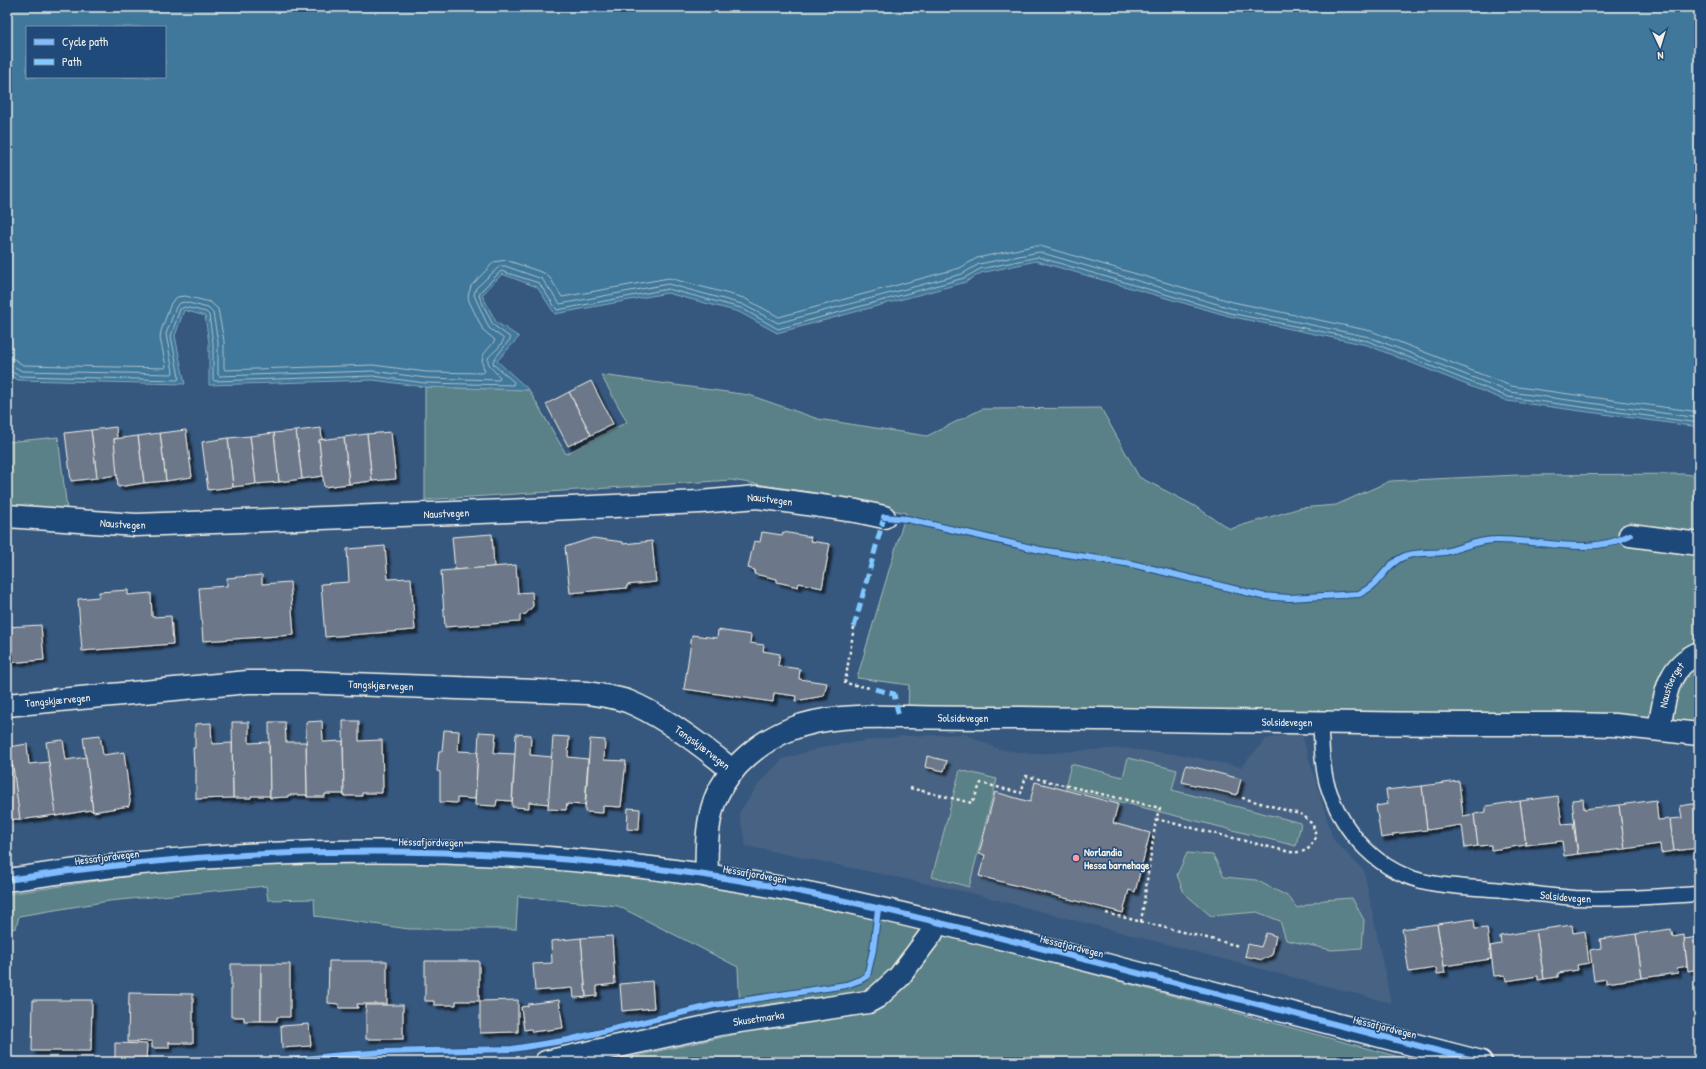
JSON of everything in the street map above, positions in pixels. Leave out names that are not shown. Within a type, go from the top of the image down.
[{"type":"street","name":"Naustvegen","points":[[7,516],[136,525],[508,511],[700,502],[757,497],[856,511],[884,517]]},
{"type":"street","points":[[1630,535],[1699,544]]},
{"type":"street","name":"Naustberget","points":[[1659,729],[1666,692],[1672,676],[1678,666],[1688,658],[1699,653]]},
{"type":"street","name":"Tangskjærvegen","points":[[7,705],[248,682],[300,682],[588,693],[626,701],[644,709],[664,721],[733,771]]},
{"type":"street","name":"Solsidevegen","points":[[707,876],[706,861],[711,817],[718,795],[733,771],[744,758],[764,743],[790,729],[813,722],[837,718],[1573,724],[1615,725],[1699,734]]},
{"type":"street","name":"Hessafjordvegen","points":[[7,880],[175,859],[249,854],[383,851],[468,853],[649,868],[775,887],[934,922],[1481,1062]]},
{"type":"street","name":"Skusetmarka","points":[[560,1061],[720,1024],[868,1002],[877,997],[899,977],[932,934],[934,922]]},
{"type":"lane","name":"Solsidevegen","points":[[1320,721],[1323,765],[1327,784],[1343,822],[1367,852],[1384,865],[1406,876],[1430,883],[1575,898],[1699,894]]},
{"type":"path","points":[[854,628],[845,683],[874,689]]},
{"type":"path","points":[[910,788],[972,803],[981,782],[1022,792],[1026,776],[1160,808],[1156,819],[1141,922]]},
{"type":"path","points":[[1156,819],[1290,852],[1302,853],[1311,847],[1316,837],[1313,825],[1303,814],[1239,797]]},
{"type":"path","points":[[1106,913],[1239,946]]},
{"type":"shaded area","name":"Norlandia Hessa barnehage","points":[[1301,731],[1333,839],[1364,871],[1391,1003],[967,892],[746,846],[739,813],[760,782],[783,759],[827,746],[902,736],[965,734],[999,749],[1032,754],[1122,748],[1183,755],[1241,767],[1266,739]]},
{"type":"green space","points":[[601,375],[749,395],[818,419],[927,436],[982,409],[1101,408],[1139,477],[1193,505],[1230,529],[1300,508],[1336,505],[1390,481],[1518,475],[1685,474],[1699,476],[1699,724],[1615,716],[908,708],[909,685],[857,678],[906,513],[827,495],[731,480],[425,500],[425,387],[529,390],[566,454],[627,422]]},
{"type":"green space","points":[[58,437],[67,509],[7,506],[7,442]]},
{"type":"green space","points":[[1128,758],[1177,770],[1172,790],[1301,823],[1296,846],[1065,788],[1071,764],[1123,777]]},
{"type":"green space","points":[[960,770],[997,779],[969,887],[932,877]]},
{"type":"green space","points":[[1187,853],[1213,855],[1224,877],[1256,880],[1289,897],[1297,908],[1324,900],[1352,898],[1364,920],[1362,948],[1332,950],[1286,940],[1280,921],[1257,912],[1211,916],[1184,893],[1177,875]]},
{"type":"green space","points":[[467,860],[703,885],[865,914],[1418,1062],[609,1062],[741,1033],[738,967],[618,906],[518,896],[516,929],[409,929],[315,916],[314,899],[268,900],[266,886],[109,901],[19,916],[16,928],[7,930],[7,894],[158,872],[262,861]]},
{"type":"water","points":[[7,7],[1699,7],[1699,427],[1507,401],[1367,345],[1229,316],[1036,261],[981,273],[966,282],[777,333],[739,312],[667,293],[555,314],[537,287],[502,274],[482,295],[496,322],[519,337],[497,361],[529,390],[425,387],[373,380],[209,385],[209,343],[205,316],[184,310],[175,336],[185,384],[18,380],[7,373]]},
{"type":"building","points":[[591,381],[613,424],[591,435],[569,392]]},
{"type":"building","points":[[569,392],[591,435],[568,446],[546,404]]},
{"type":"building","points":[[116,427],[117,438],[114,439],[118,475],[97,478],[91,430]]},
{"type":"building","points":[[321,428],[322,440],[319,440],[323,476],[302,479],[296,431]]},
{"type":"building","points":[[91,430],[97,478],[71,481],[65,433]]},
{"type":"building","points":[[186,430],[192,477],[166,481],[160,433]]},
{"type":"building","points":[[296,431],[302,479],[279,482],[274,433]]},
{"type":"building","points":[[391,432],[396,479],[372,481],[367,434]]},
{"type":"building","points":[[160,433],[166,481],[144,483],[138,436]]},
{"type":"building","points":[[274,433],[279,482],[256,484],[250,436]]},
{"type":"building","points":[[367,434],[372,481],[349,484],[344,437]]},
{"type":"building","points":[[138,436],[144,483],[118,487],[114,439]]},
{"type":"building","points":[[250,436],[256,484],[233,487],[228,438]]},
{"type":"building","points":[[344,437],[349,484],[324,487],[319,440]]},
{"type":"building","points":[[228,438],[233,487],[208,490],[202,442]]},
{"type":"building","points":[[762,532],[782,535],[783,532],[811,537],[810,541],[830,544],[822,588],[799,583],[798,587],[777,582],[777,579],[754,574],[755,570],[748,568],[754,541],[760,542]]},
{"type":"building","points":[[492,534],[494,567],[455,570],[452,537]]},
{"type":"building","points":[[593,538],[623,542],[623,544],[652,541],[656,582],[627,585],[627,588],[570,593],[565,547]]},
{"type":"building","points":[[385,546],[388,579],[411,578],[415,630],[325,637],[321,584],[349,582],[347,549]]},
{"type":"building","points":[[516,565],[518,593],[532,592],[533,606],[526,614],[520,615],[520,622],[445,627],[441,571]]},
{"type":"building","points":[[262,575],[262,584],[290,582],[294,635],[203,641],[199,588],[227,586],[227,578]]},
{"type":"building","points":[[128,590],[128,595],[151,593],[152,617],[171,616],[173,644],[82,651],[78,599],[99,597],[99,592]]},
{"type":"building","points":[[41,625],[44,660],[7,663],[7,627]]},
{"type":"building","points":[[718,630],[751,635],[750,643],[764,645],[763,651],[780,654],[778,666],[800,669],[799,679],[827,683],[824,696],[795,701],[796,696],[774,693],[773,702],[684,689],[692,635],[717,638]]},
{"type":"building","points":[[322,721],[323,742],[343,741],[344,796],[343,794],[325,794],[325,797],[307,797],[306,722]]},
{"type":"building","points":[[343,721],[359,721],[359,741],[382,740],[382,793],[362,793],[362,796],[344,796]]},
{"type":"building","points":[[232,722],[249,722],[249,743],[269,742],[270,798],[269,796],[251,796],[251,798],[233,798]]},
{"type":"building","points":[[269,722],[285,722],[286,742],[306,742],[307,797],[306,795],[288,795],[288,797],[270,798]]},
{"type":"building","points":[[211,723],[212,744],[232,743],[233,798],[196,799],[196,767],[194,767],[193,748],[195,748],[195,724]]},
{"type":"building","points":[[444,730],[459,731],[458,751],[478,752],[475,799],[457,798],[457,803],[440,802],[440,772],[437,771],[439,751],[442,751]]},
{"type":"building","points":[[479,732],[496,733],[494,753],[515,754],[512,801],[497,800],[496,806],[475,805]]},
{"type":"building","points":[[516,734],[531,735],[530,755],[552,757],[549,804],[529,802],[529,808],[512,807]]},
{"type":"building","points":[[100,735],[103,755],[124,752],[130,801],[129,806],[93,812],[83,737]]},
{"type":"building","points":[[553,736],[569,737],[568,757],[588,759],[585,805],[567,804],[566,810],[548,809]]},
{"type":"building","points":[[590,739],[605,740],[604,760],[626,761],[621,807],[603,806],[603,813],[585,812]]},
{"type":"building","points":[[63,740],[66,760],[86,757],[93,812],[91,810],[56,816],[46,742]]},
{"type":"building","points":[[27,744],[29,764],[49,762],[56,816],[20,820],[9,747]]},
{"type":"building","points":[[927,756],[947,761],[944,771],[925,767]]},
{"type":"building","points":[[1186,765],[1241,779],[1237,795],[1182,782]]},
{"type":"building","points":[[13,766],[20,820],[7,820],[7,767]]},
{"type":"building","points":[[1459,781],[1463,816],[1474,814],[1478,846],[1465,848],[1462,825],[1427,830],[1422,786]]},
{"type":"building","points":[[1035,782],[1118,804],[1113,823],[1150,833],[1135,892],[1129,890],[1123,913],[979,876],[985,855],[979,854],[995,792],[1030,802]]},
{"type":"building","points":[[1422,786],[1427,830],[1393,834],[1393,836],[1381,838],[1376,806],[1388,804],[1386,790]]},
{"type":"building","points":[[1558,796],[1562,824],[1573,823],[1578,854],[1564,856],[1562,841],[1526,845],[1520,801]]},
{"type":"building","points":[[1583,799],[1584,809],[1619,805],[1625,849],[1578,854],[1572,800]]},
{"type":"building","points":[[1656,800],[1658,820],[1670,819],[1674,851],[1661,853],[1660,844],[1625,849],[1619,805]]},
{"type":"building","points":[[1520,801],[1526,845],[1491,850],[1491,845],[1478,846],[1474,814],[1486,812],[1486,806]]},
{"type":"building","points":[[1699,803],[1699,848],[1674,851],[1670,819],[1682,818],[1680,806]]},
{"type":"building","points":[[628,808],[640,809],[639,830],[627,829]]},
{"type":"building","points":[[1474,919],[1475,929],[1487,928],[1491,959],[1444,966],[1437,924]]},
{"type":"building","points":[[1437,924],[1445,973],[1437,974],[1436,968],[1409,972],[1402,929]]},
{"type":"building","points":[[1572,925],[1573,933],[1585,931],[1589,963],[1577,965],[1578,970],[1558,973],[1558,977],[1544,979],[1536,930]]},
{"type":"building","points":[[1671,929],[1673,937],[1684,935],[1687,966],[1677,968],[1678,973],[1642,978],[1636,934]]},
{"type":"building","points":[[1536,930],[1544,979],[1538,980],[1538,976],[1506,981],[1505,975],[1494,976],[1490,946],[1501,944],[1500,936]]},
{"type":"building","points":[[1266,933],[1276,936],[1272,955],[1262,960],[1245,956],[1248,944],[1261,947]]},
{"type":"building","points":[[1636,934],[1642,978],[1606,983],[1606,979],[1594,981],[1590,950],[1601,948],[1600,939]]},
{"type":"building","points":[[612,936],[615,984],[597,986],[597,996],[586,997],[581,938]]},
{"type":"building","points":[[1699,937],[1699,969],[1688,971],[1684,939]]},
{"type":"building","points":[[581,938],[586,997],[574,998],[573,988],[535,991],[533,964],[552,963],[551,941]]},
{"type":"building","points":[[329,961],[387,961],[387,1004],[357,1004],[358,1008],[339,1008],[339,1004],[328,1003]]},
{"type":"building","points":[[425,961],[479,961],[479,1001],[456,1001],[456,1005],[434,1005],[434,1001],[425,1001]]},
{"type":"building","points":[[231,964],[261,964],[261,1021],[244,1021],[244,1017],[231,1017]]},
{"type":"building","points":[[261,964],[290,964],[290,1017],[277,1017],[277,1021],[261,1021]]},
{"type":"building","points":[[652,981],[654,1008],[622,1011],[620,984]]},
{"type":"building","points":[[129,993],[193,994],[193,1043],[170,1043],[169,1041],[169,1048],[152,1048],[152,1041],[128,1042]]},
{"type":"building","points":[[33,1000],[92,1000],[91,1051],[32,1051]]},
{"type":"building","points":[[518,1000],[518,1032],[480,1033],[480,1001]]},
{"type":"building","points":[[559,1000],[563,1028],[532,1032],[531,1029],[524,1030],[521,1007],[528,1006],[528,1004]]},
{"type":"building","points":[[366,1005],[403,1005],[403,1039],[366,1039]]},
{"type":"building","points":[[309,1024],[311,1046],[282,1048],[281,1026]]},
{"type":"building","points":[[115,1043],[147,1044],[146,1062],[115,1062]]},
{"type":"marked path","points":[[854,627],[884,517]]},
{"type":"marked path","points":[[875,689],[894,694],[899,717]]},
{"type":"cycle path","points":[[884,517],[907,519],[1040,550],[1132,564],[1262,596],[1289,598],[1359,594],[1372,586],[1398,559],[1418,553],[1445,552],[1488,540],[1512,540],[1581,546],[1598,545],[1630,535]]},
{"type":"cycle path","points":[[7,880],[94,868],[181,859],[268,854],[356,852],[443,853],[531,857],[618,864],[705,875],[753,883],[849,902],[945,924],[1481,1062]]},
{"type":"cycle path","points":[[278,1062],[384,1052],[512,1049],[568,1040],[714,1005],[846,985],[867,976],[873,950],[878,909]]},
{"type":"place","name":"Norlandia Hessa barnehage","points":[[1076,858]]}]
